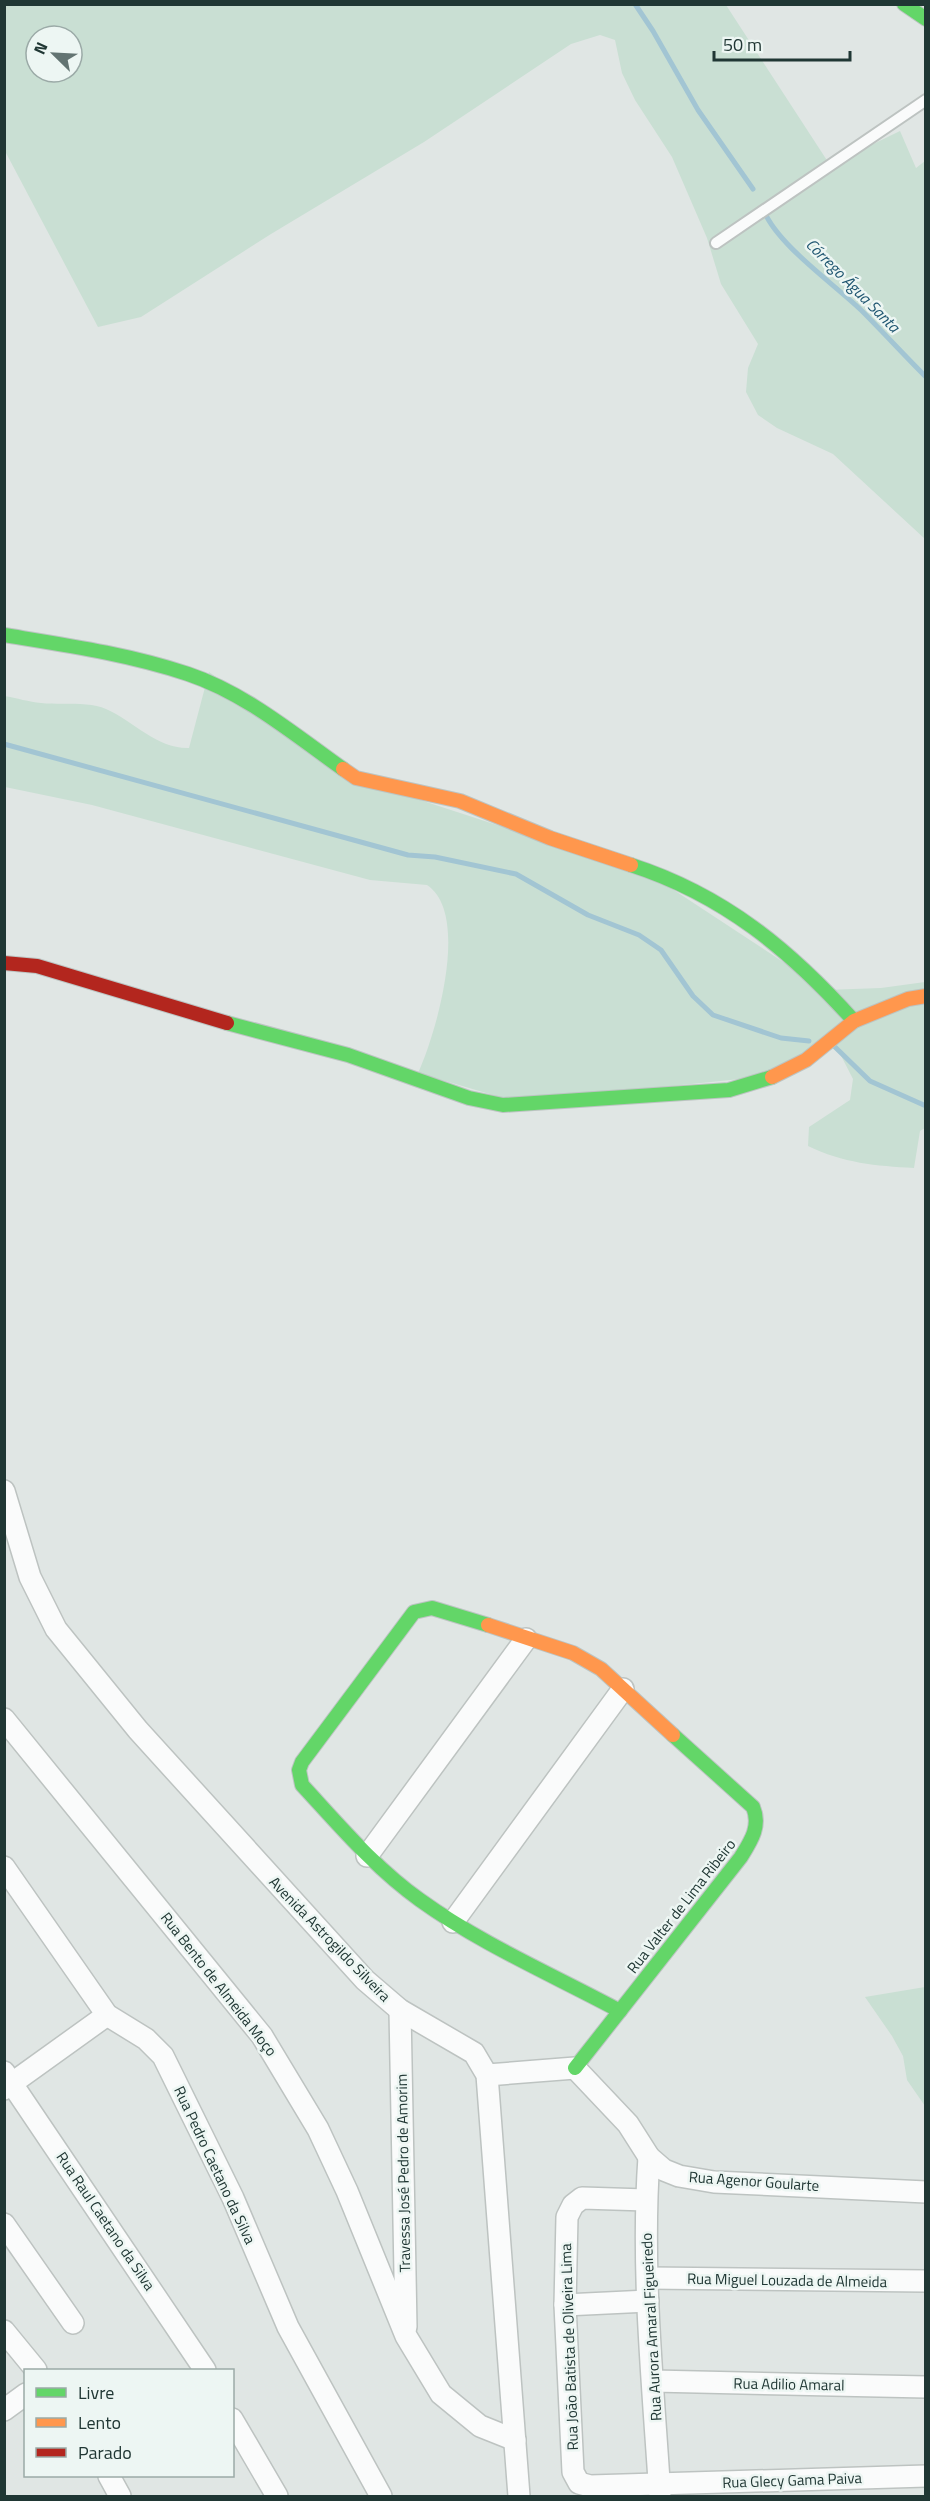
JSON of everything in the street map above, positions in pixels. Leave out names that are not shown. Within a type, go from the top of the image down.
[{"type":"street","points":[[904,4],[926,19]]},
{"type":"street","points":[[4,635],[98,651],[188,674],[216,686],[276,721],[356,778],[459,801],[550,838],[644,869],[723,907],[760,930],[818,981],[854,1021]]},
{"type":"street","points":[[4,963],[37,966],[219,1021],[348,1055],[469,1098],[503,1105],[729,1090],[766,1080],[806,1060],[854,1021],[890,1005],[926,996]]},
{"type":"street","name":"Avenida Astrogildo Silveira","points":[[4,1491],[30,1577],[56,1629],[138,1730],[309,1921],[372,1987],[400,2010],[474,2053],[487,2075]]},
{"type":"street","name":"Rua Valter de Lima Ribeiro","points":[[367,1856],[309,1796],[300,1778],[302,1762],[414,1612],[432,1608],[573,1653],[601,1669],[753,1807],[758,1824],[741,1857],[575,2068]]},
{"type":"street","points":[[526,1639],[367,1856],[418,1899],[453,1922],[620,2011]]},
{"type":"street","points":[[453,1922],[623,1689]]},
{"type":"street","name":"Rua Bento de Almeida Moço","points":[[4,1719],[262,2036],[304,2104],[332,2158],[406,2336],[441,2394],[480,2426],[514,2440]]},
{"type":"street","name":"Rua Pedro Caetano da Silva","points":[[4,1867],[107,2015],[146,2039],[163,2056],[233,2198],[288,2327],[381,2496]]},
{"type":"street","name":"Travessa José Pedro de Amorim","points":[[400,2010],[406,2336]]},
{"type":"street","points":[[7,2082],[107,2015]]},
{"type":"street","points":[[519,2496],[487,2075],[575,2068]]},
{"type":"street","name":"Rua Agenor Goularte","points":[[575,2068],[628,2124],[649,2157],[664,2170],[696,2180],[926,2192]]},
{"type":"street","name":"Rua Raul Caetano da Silva","points":[[7,2082],[204,2369]]},
{"type":"street","name":"Rua Aurora Amaral Figueiredo","points":[[649,2157],[646,2200],[648,2301],[660,2490]]},
{"type":"street","name":"Rua João Batista de Oliveira Lima","points":[[646,2200],[582,2198],[573,2205],[567,2217],[565,2305],[575,2479],[579,2483],[590,2486],[660,2490]]},
{"type":"street","points":[[4,2224],[73,2323]]},
{"type":"street","name":"Rua Miguel Louzada de Almeida","points":[[648,2278],[926,2281]]},
{"type":"street","points":[[565,2305],[648,2301]]},
{"type":"street","points":[[4,2331],[35,2369]]},
{"type":"street","name":"Rua Adilio Amaral","points":[[653,2381],[926,2387]]},
{"type":"street","points":[[4,2409],[24,2395]]},
{"type":"street","points":[[234,2422],[277,2496]]},
{"type":"street","name":"Rua Glecy Gama Paiva","points":[[660,2490],[894,2487],[926,2476]]},
{"type":"street","points":[[110,2477],[120,2496]]},
{"type":"lane","points":[[716,243],[926,100]]},
{"type":"green space","points":[[4,5],[726,5],[830,165],[900,131],[916,168],[925,161],[925,539],[833,454],[777,428],[758,415],[746,392],[748,368],[758,344],[721,284],[707,238],[672,157],[635,100],[622,73],[615,40],[600,35],[571,44],[424,142],[271,234],[141,317],[98,327],[5,151]]},
{"type":"green space","points":[[209,672],[368,783],[651,875],[826,990],[881,988],[925,982],[925,1128],[920,1131],[914,1168],[860,1163],[808,1146],[809,1127],[850,1100],[853,1079],[833,1040],[779,1075],[517,1102],[418,1073],[440,1004],[446,975],[448,947],[447,921],[440,900],[427,885],[370,880],[92,805],[5,787],[4,696],[32,702],[83,704],[99,707],[117,714],[156,740],[177,747],[189,748]]},
{"type":"green space","points":[[926,1987],[925,2106],[907,2080],[903,2056],[892,2036],[865,1997]]},
{"type":"waterway","name":"Córrego Água Santa","points":[[635,4],[698,110],[753,189]]},
{"type":"waterway","name":"Córrego Água Santa","points":[[764,211],[781,237],[861,310],[926,377]]},
{"type":"waterway","points":[[4,744],[408,855],[435,857],[516,874],[588,915],[639,935],[661,950],[693,996],[713,1015],[781,1038],[809,1041]]},
{"type":"waterway","points":[[835,1047],[870,1081],[926,1106]]},
{"type":"traffic: fast","points":[[904,4],[926,19]]},
{"type":"traffic: fast","points":[[4,635],[119,656],[165,667],[209,682],[249,703],[343,769]]},
{"type":"traffic: fast","points":[[631,865],[665,877],[726,909],[780,948],[854,1021]]},
{"type":"traffic: fast","points":[[227,1023],[348,1055],[469,1098],[503,1105],[729,1090],[772,1077]]},
{"type":"traffic: fast","points":[[488,1625],[432,1608],[414,1612],[302,1762],[299,1770],[302,1785],[373,1860],[420,1900],[492,1945],[620,2011]]},
{"type":"traffic: fast","points":[[575,2068],[741,1857],[754,1833],[756,1821],[753,1807],[673,1735]]},
{"type":"traffic: slow","points":[[343,769],[356,778],[460,801],[550,838],[631,865]]},
{"type":"traffic: slow","points":[[772,1077],[806,1060],[854,1021],[908,999],[926,996]]},
{"type":"traffic: slow","points":[[488,1625],[573,1653],[601,1669],[673,1735]]},
{"type":"traffic: jam","points":[[4,963],[37,966],[227,1023]]}]
